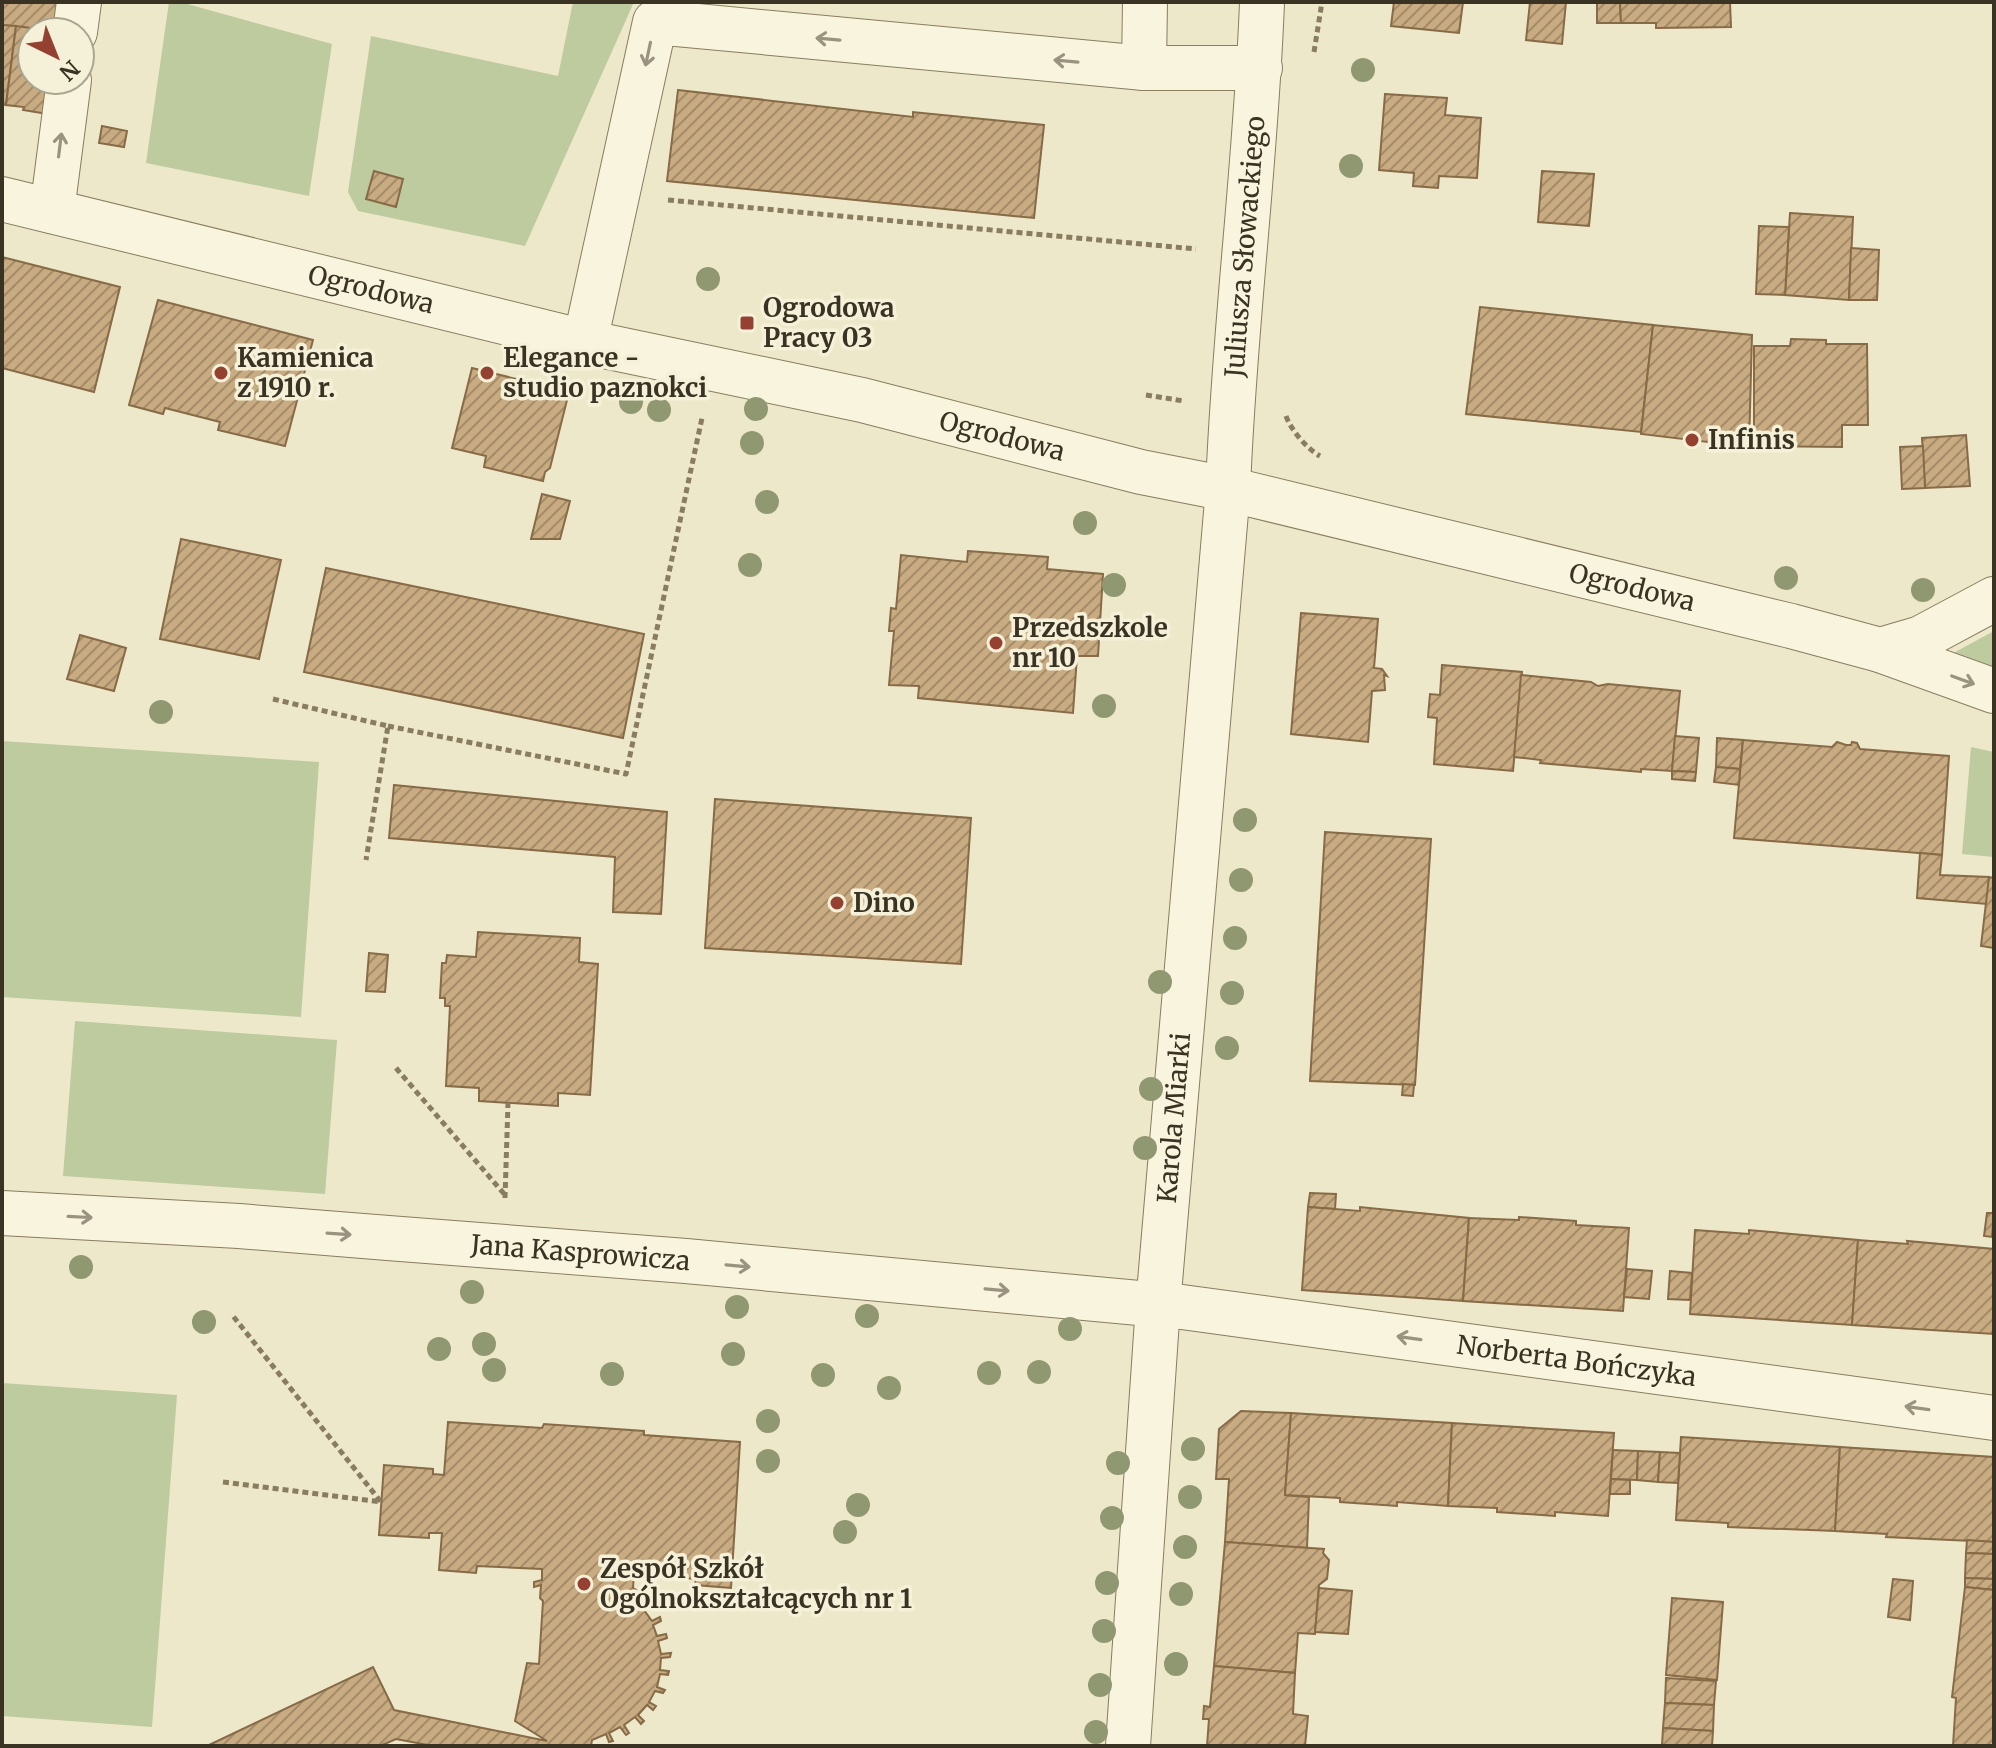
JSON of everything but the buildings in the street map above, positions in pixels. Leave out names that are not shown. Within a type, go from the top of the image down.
[{"type":"street","points":[[1144,68],[1145,2]]},
{"type":"street","name":"Juliusza Słowackiego","points":[[1228,489],[1231,409],[1260,68],[1262,2]]},
{"type":"street","points":[[585,342],[655,22],[1144,68],[1260,68]]},
{"type":"street","points":[[52,211],[67,96]]},
{"type":"street","name":"Ogrodowa","points":[[2,199],[585,342],[862,400],[1141,472],[1228,489],[1791,626],[1880,650],[1994,691]]},
{"type":"street","name":"Karola Miarki","points":[[1128,1746],[1158,1305],[1228,489]]},
{"type":"street","points":[[1880,650],[1921,638],[1994,599]]},
{"type":"street","name":"Jana Kasprowicza","points":[[2,1213],[239,1226],[686,1261],[1158,1305]]},
{"type":"street","name":"Norberta Bończyka","points":[[1158,1305],[1994,1418]]},
{"type":"path","points":[[617,195],[1244,254]]},
{"type":"path","points":[[273,699],[388,726],[626,774],[712,370]]},
{"type":"path","points":[[1286,419],[1314,453]]},
{"type":"path","points":[[366,860],[388,726]]},
{"type":"path","points":[[396,1068],[506,1196]]},
{"type":"path","points":[[504,1248],[508,1103]]},
{"type":"path","points":[[223,1482],[381,1502],[233,1316]]},
{"type":"green space","points":[[169,2],[180,2],[332,44],[309,196],[146,163]]},
{"type":"green space","points":[[573,2],[634,2],[525,246],[358,211],[348,192],[371,36],[558,76]]},
{"type":"green space","points":[[1994,631],[1994,671],[1946,657]]},
{"type":"green space","points":[[2,741],[319,762],[301,1017],[2,997]]},
{"type":"green space","points":[[1971,747],[1994,752],[1994,857],[1962,854]]},
{"type":"green space","points":[[75,1021],[337,1040],[325,1194],[63,1176]]},
{"type":"green space","points":[[2,1383],[177,1395],[152,1727],[2,1716]]},
{"type":"place","name":"Ogrodowa Pracy 03","points":[[747,323]]},
{"type":"place","name":"Kamienica z 1910 r.","points":[[221,373]]},
{"type":"place","name":"Elegance - studio paznokci","points":[[487,373]]},
{"type":"place","name":"Infinis","points":[[1692,440]]},
{"type":"place","name":"Przedszkole nr 10","points":[[996,643]]},
{"type":"place","name":"Dino","points":[[837,903]]},
{"type":"place","name":"Zespół Szkół Ogólnokształcących nr 1","points":[[584,1584]]}]
